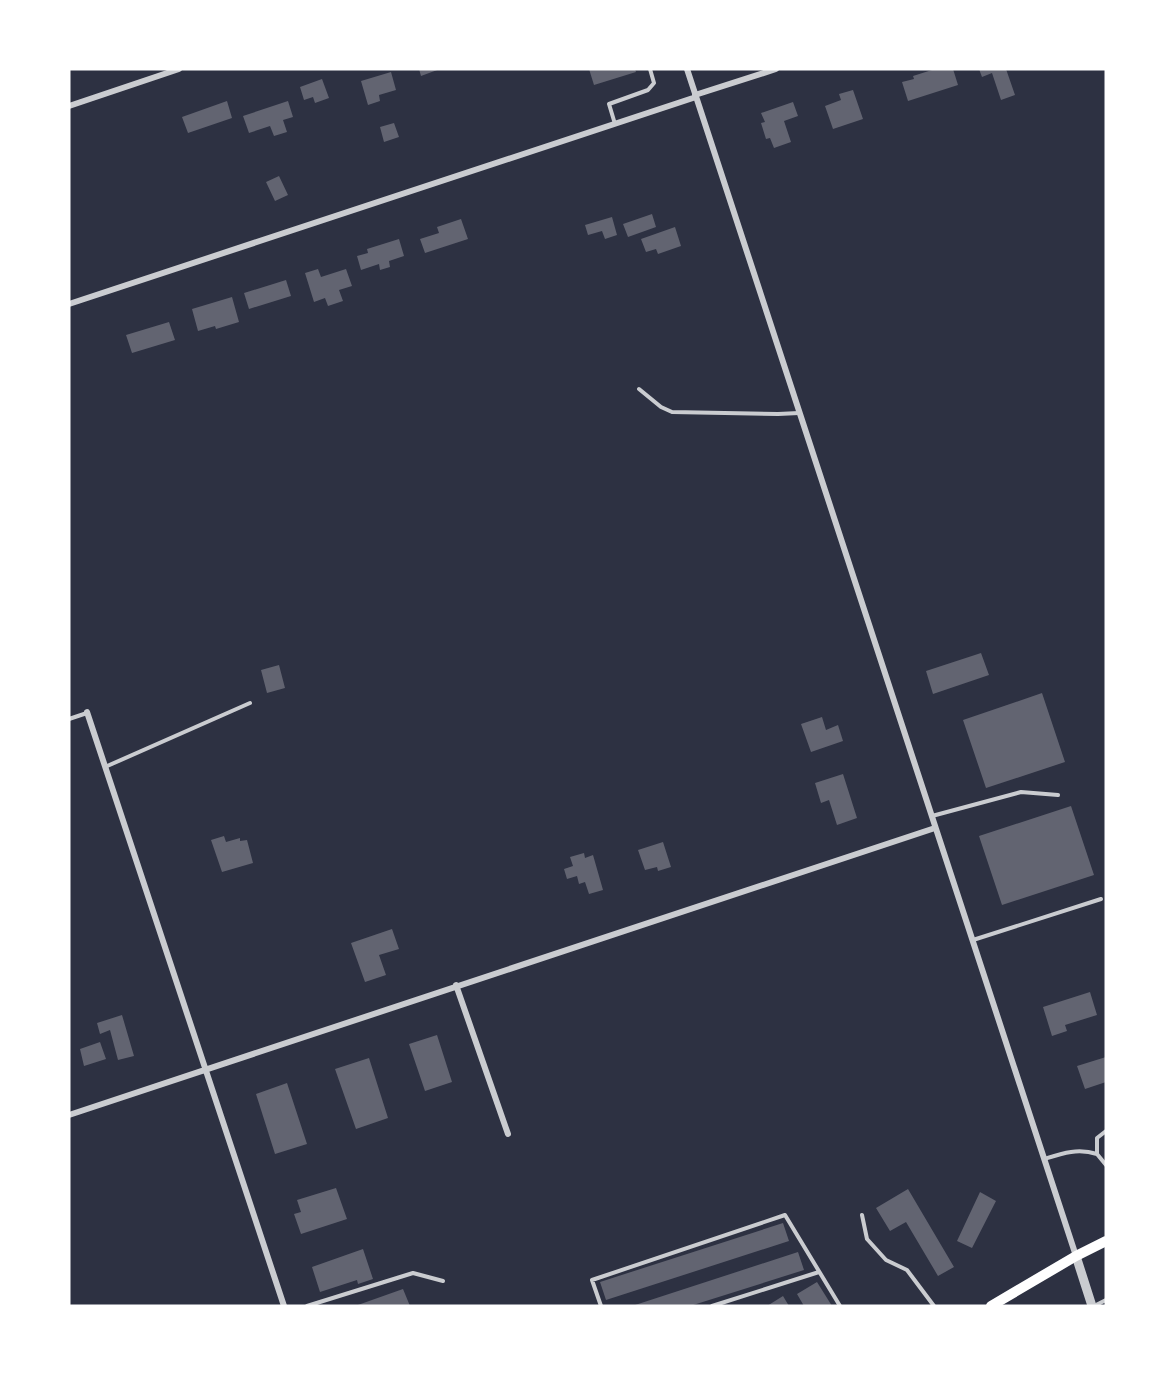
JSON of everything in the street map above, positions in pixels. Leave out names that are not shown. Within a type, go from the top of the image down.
[{"type":"main road","points":[[991,1306],[1106,1241]]},
{"type":"street","points":[[69,106],[179,69]]},
{"type":"street","points":[[687,69],[1093,1306]]},
{"type":"street","points":[[69,304],[776,69]]},
{"type":"street","points":[[87,712],[284,1306]]},
{"type":"street","points":[[69,1115],[935,828]]},
{"type":"street","points":[[456,986],[508,1134]]},
{"type":"lane","points":[[615,124],[609,104],[648,90],[654,82],[650,69]]},
{"type":"lane","points":[[639,389],[661,407],[672,412],[778,414],[800,412]]},
{"type":"lane","points":[[105,767],[250,702]]},
{"type":"lane","points":[[69,719],[87,712]]},
{"type":"lane","points":[[932,816],[1021,792],[1058,795]]},
{"type":"lane","points":[[972,940],[1101,899]]},
{"type":"lane","points":[[1097,1154],[1097,1138],[1106,1131]]},
{"type":"lane","points":[[1044,1159],[1069,1151],[1086,1151],[1097,1154],[1106,1165]]},
{"type":"lane","points":[[601,1306],[592,1280],[785,1215],[840,1306]]},
{"type":"lane","points":[[862,1215],[867,1239],[886,1260],[907,1270],[934,1306]]},
{"type":"lane","points":[[712,1306],[819,1272]]},
{"type":"lane","points":[[307,1306],[413,1273],[443,1281]]},
{"type":"lane","points":[[1093,1306],[1106,1300]]},
{"type":"building","points":[[419,69],[440,69],[421,76]]},
{"type":"building","points":[[589,69],[635,69],[636,72],[594,85]]},
{"type":"building","points":[[935,69],[953,69],[958,85],[908,101],[902,82]]},
{"type":"building","points":[[979,69],[1006,69],[1015,95],[1001,100],[992,73],[982,77]]},
{"type":"building","points":[[391,72],[396,90],[379,95],[380,101],[368,105],[361,81]]},
{"type":"building","points":[[322,79],[329,98],[315,103],[313,97],[304,100],[300,87]]},
{"type":"building","points":[[853,90],[863,119],[833,129],[825,106],[841,100],[839,94]]},
{"type":"building","points":[[227,101],[232,118],[188,133],[182,117]]},
{"type":"building","points":[[288,101],[293,117],[283,120],[287,132],[274,136],[270,126],[249,133],[243,116]]},
{"type":"building","points":[[793,102],[798,116],[784,121],[791,142],[774,148],[770,138],[766,139],[761,123],[765,122],[761,113]]},
{"type":"building","points":[[394,123],[399,137],[384,142],[380,127]]},
{"type":"building","points":[[279,176],[288,195],[275,201],[266,182]]},
{"type":"building","points":[[652,214],[656,227],[628,237],[623,224]]},
{"type":"building","points":[[612,217],[617,235],[605,239],[602,231],[588,235],[585,225]]},
{"type":"building","points":[[461,219],[468,239],[425,253],[420,239],[439,233],[437,227]]},
{"type":"building","points":[[675,227],[681,246],[658,254],[656,249],[646,252],[641,239]]},
{"type":"building","points":[[399,239],[404,256],[389,261],[390,267],[380,270],[379,264],[361,270],[357,256],[368,253],[367,249]]},
{"type":"building","points":[[318,269],[321,277],[346,269],[352,286],[339,290],[343,301],[328,306],[325,298],[314,302],[305,273]]},
{"type":"building","points":[[286,280],[291,296],[249,309],[244,293]]},
{"type":"building","points":[[232,297],[239,322],[216,329],[215,326],[198,331],[192,309]]},
{"type":"building","points":[[169,322],[175,340],[132,353],[126,335]]},
{"type":"building","points":[[981,653],[989,675],[933,694],[926,671]]},
{"type":"building","points":[[279,665],[285,688],[267,693],[261,670]]},
{"type":"building","points":[[1042,693],[1065,762],[986,788],[963,720]]},
{"type":"building","points":[[822,717],[826,730],[838,725],[843,741],[811,752],[801,724]]},
{"type":"building","points":[[843,774],[857,818],[837,825],[829,800],[821,803],[815,783]]},
{"type":"building","points":[[1071,806],[1094,875],[1002,905],[979,836]]},
{"type":"building","points":[[224,836],[226,842],[240,838],[240,841],[247,840],[253,863],[222,872],[211,840]]},
{"type":"building","points":[[663,842],[671,867],[658,871],[657,867],[645,870],[638,850]]},
{"type":"building","points":[[584,853],[585,858],[593,855],[603,890],[589,894],[585,882],[579,884],[577,876],[567,879],[564,869],[573,866],[570,857]]},
{"type":"building","points":[[392,929],[399,949],[379,955],[386,975],[365,982],[351,943]]},
{"type":"building","points":[[1090,992],[1097,1015],[1065,1025],[1067,1031],[1052,1036],[1043,1007]]},
{"type":"building","points":[[122,1015],[134,1056],[118,1060],[110,1030],[100,1034],[97,1023]]},
{"type":"building","points":[[437,1035],[452,1082],[425,1091],[409,1044]]},
{"type":"building","points":[[100,1042],[106,1059],[84,1066],[80,1049]]},
{"type":"building","points":[[1106,1057],[1106,1082],[1085,1089],[1077,1066]]},
{"type":"building","points":[[369,1058],[388,1118],[356,1129],[335,1069]]},
{"type":"building","points":[[287,1083],[307,1144],[275,1154],[256,1094]]},
{"type":"building","points":[[336,1188],[347,1219],[301,1234],[294,1214],[301,1212],[297,1200]]},
{"type":"building","points":[[908,1189],[954,1267],[938,1276],[906,1222],[890,1231],[876,1208]]},
{"type":"building","points":[[980,1192],[996,1201],[972,1248],[957,1241]]},
{"type":"building","points":[[783,1223],[789,1241],[606,1300],[600,1282]]},
{"type":"building","points":[[363,1249],[373,1279],[358,1284],[357,1280],[320,1292],[312,1267]]},
{"type":"building","points":[[798,1252],[804,1270],[690,1306],[632,1306]]},
{"type":"building","points":[[817,1282],[832,1306],[804,1306],[797,1294]]},
{"type":"building","points":[[403,1289],[410,1306],[355,1306]]},
{"type":"building","points":[[783,1296],[789,1306],[767,1306]]}]
